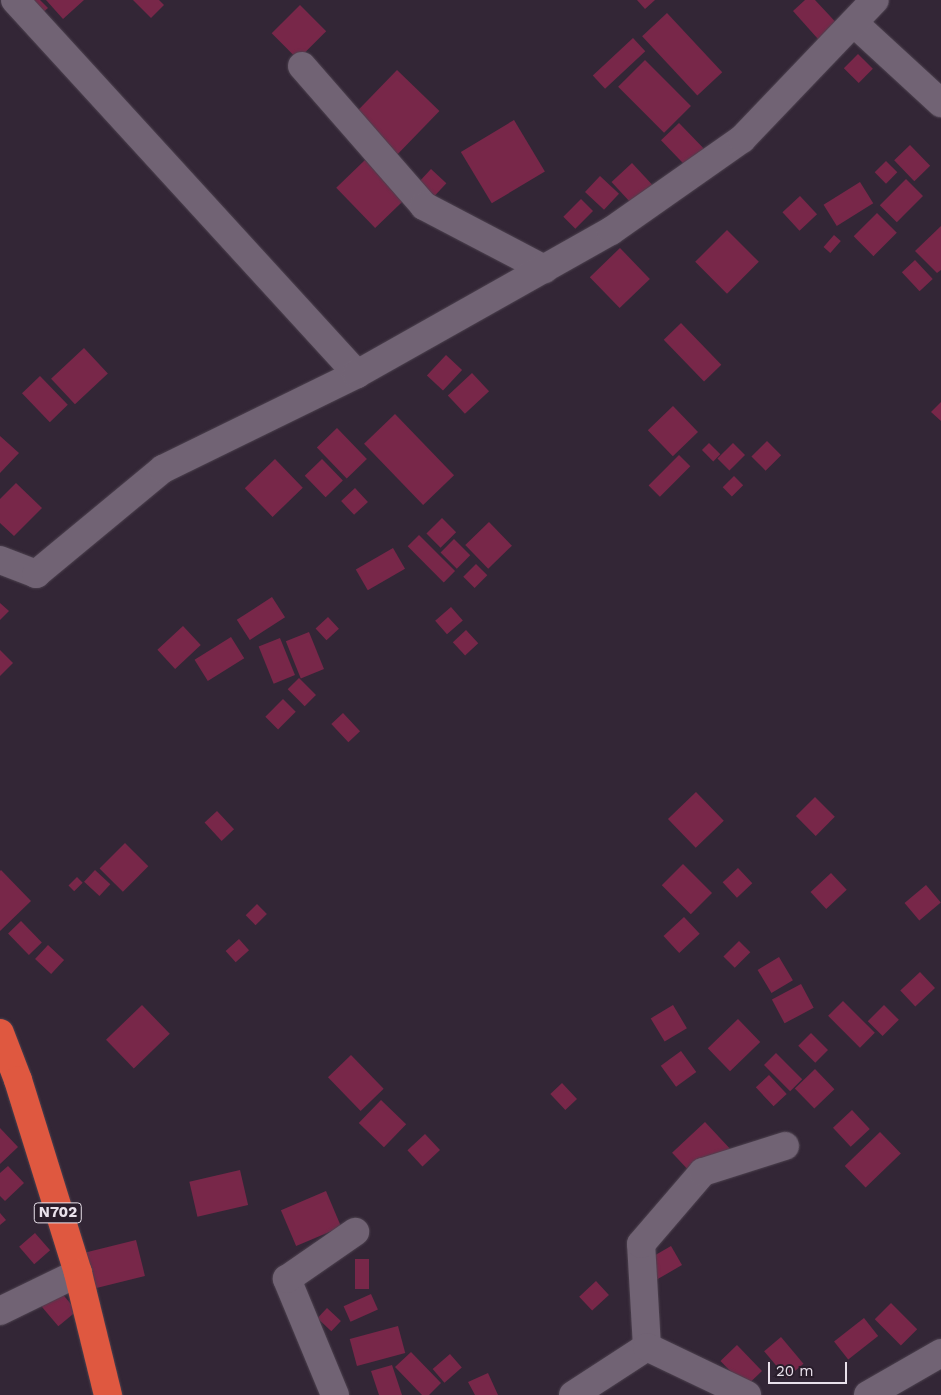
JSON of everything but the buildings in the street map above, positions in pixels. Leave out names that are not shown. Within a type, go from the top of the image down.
[{"type":"highway","name":"N702","points":[[0,1033],[18,1080],[78,1273],[108,1395]]},
{"type":"street","points":[[15,0],[356,374]]},
{"type":"street","points":[[0,560],[36,574],[162,469],[356,374],[611,231],[742,139],[855,24],[874,0]]},
{"type":"street","points":[[855,24],[941,103]]},
{"type":"street","points":[[302,66],[424,206],[544,269]]},
{"type":"street","points":[[647,1347],[641,1244],[703,1172],[785,1146]]},
{"type":"street","points":[[334,1395],[287,1279],[355,1232]]},
{"type":"street","points":[[0,1311],[78,1273]]},
{"type":"street","points":[[573,1395],[647,1347]]},
{"type":"street","points":[[647,1347],[747,1395]]},
{"type":"street","points":[[868,1395],[941,1353]]}]
